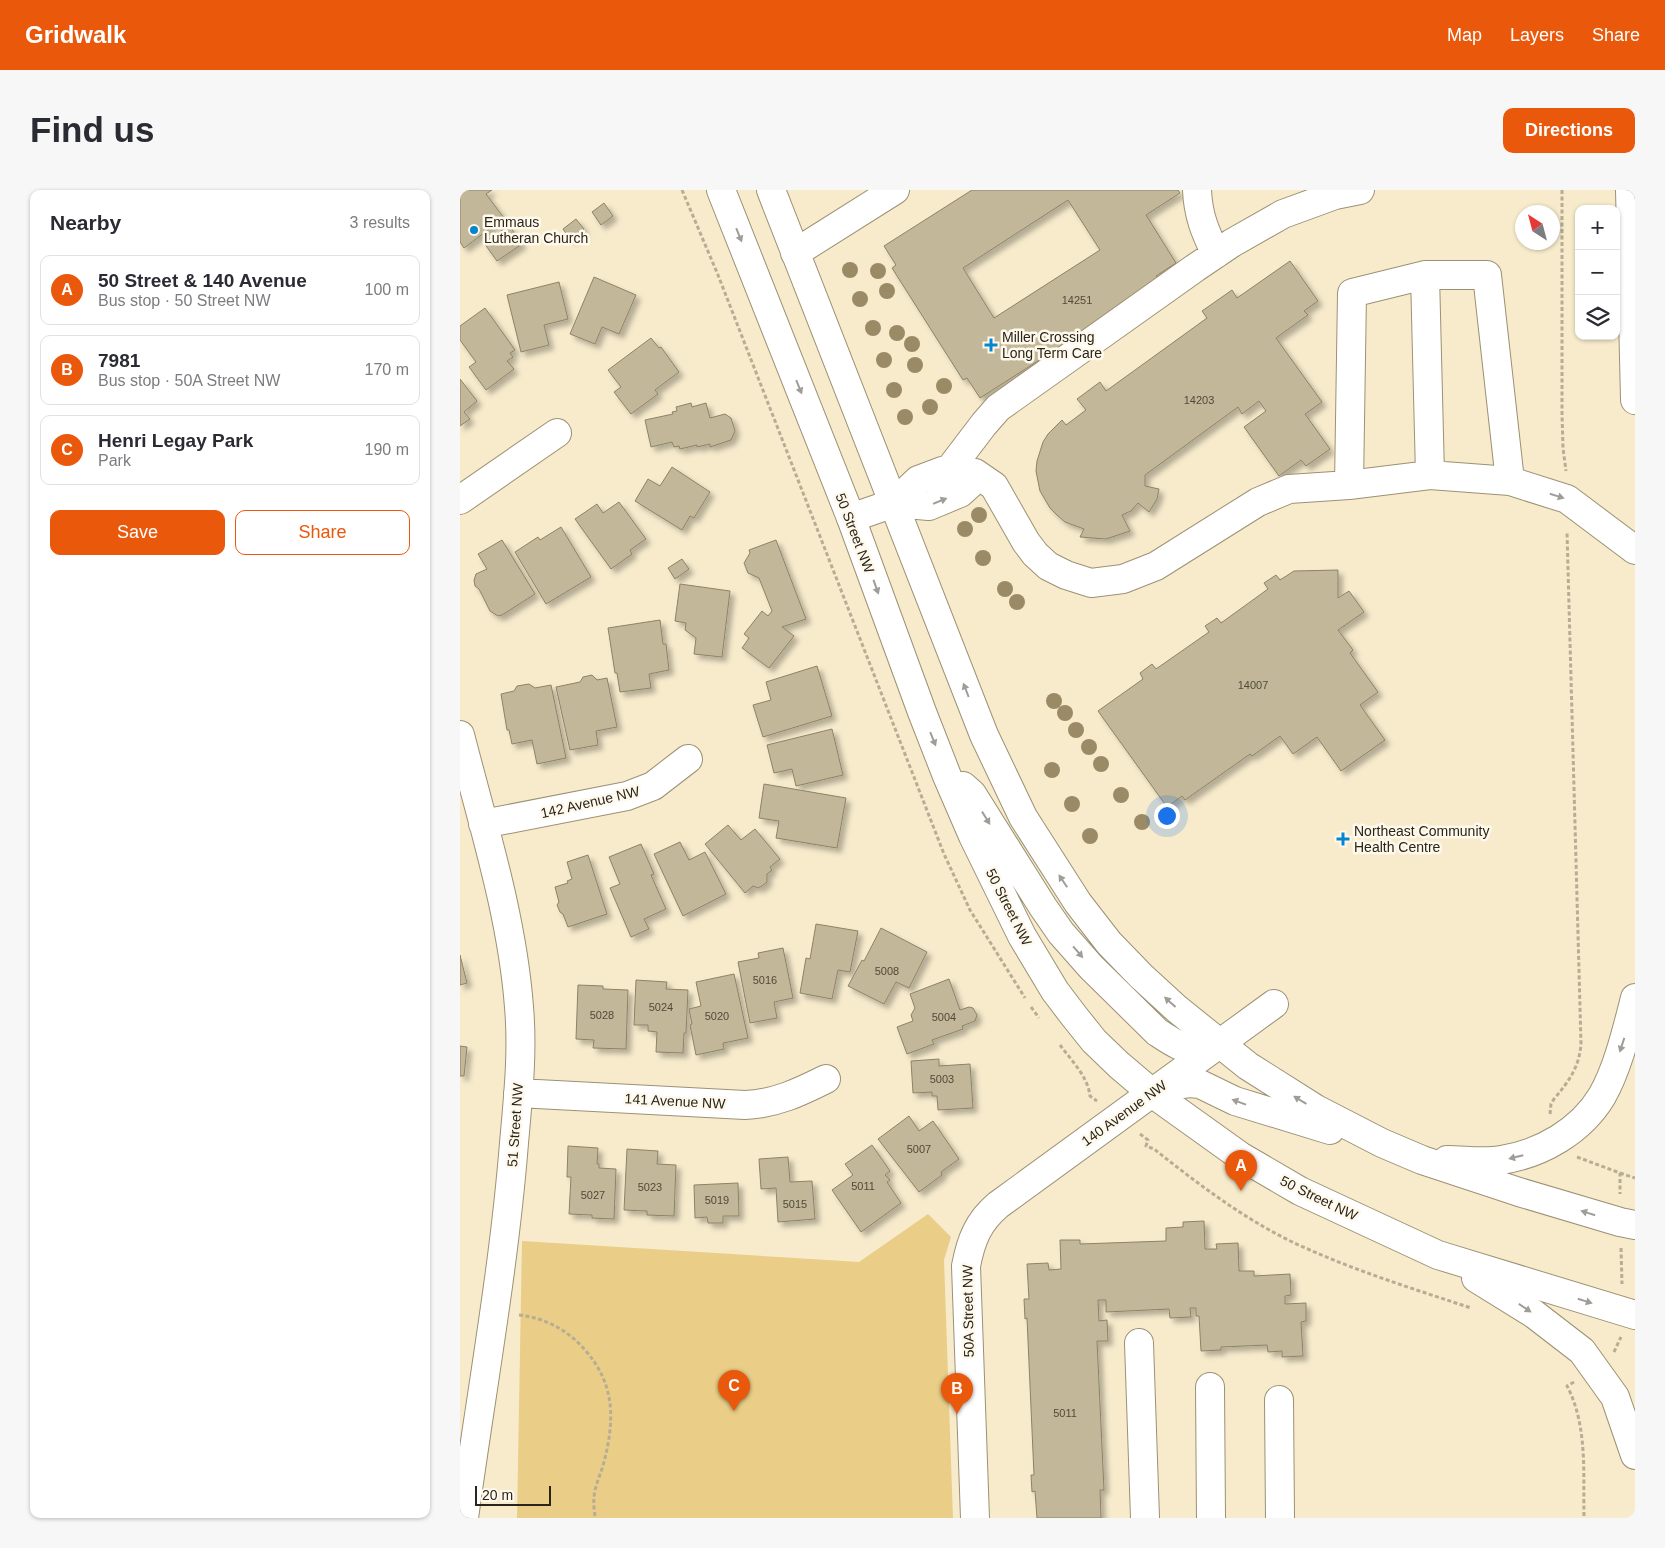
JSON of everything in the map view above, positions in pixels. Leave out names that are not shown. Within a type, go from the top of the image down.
[{"type":"main road","name":"50 Street NW","points":[[721,190],[850,518],[922,712],[973,836],[1022,936],[1056,991],[1094,1041],[1119,1066],[1152,1094],[1240,1156],[1300,1191],[1438,1255],[1629,1314]]},
{"type":"main road","points":[[771,190],[984,735],[1023,817],[1078,904],[1110,943],[1141,976],[1219,1044],[1248,1066],[1316,1109],[1412,1156],[1498,1161],[1520,1157],[1546,1146],[1569,1132],[1588,1114],[1602,1096],[1612,1076],[1635,998]]},
{"type":"main road","points":[[795,252],[895,190]]},
{"type":"main road","points":[[1197,190],[1201,221],[1216,254]]},
{"type":"main road","points":[[962,472],[984,424],[998,408],[1216,254],[1283,214],[1292,199],[1335,195],[1360,190]]},
{"type":"main road","points":[[1630,190],[1635,400]]},
{"type":"main road","points":[[1349,485],[1352,293],[1425,275],[1487,275],[1510,482]]},
{"type":"main road","points":[[1425,275],[1430,476]]},
{"type":"main road","points":[[460,500],[557,433]]},
{"type":"main road","points":[[850,518],[894,503],[929,506],[960,493],[970,484],[962,472]]},
{"type":"main road","points":[[962,472],[994,486],[1034,554],[1048,566],[1066,575],[1091,583],[1123,578],[1156,566],[1258,502],[1289,489],[1349,485],[1430,476],[1510,482],[1567,499],[1635,550]]},
{"type":"main road","name":"51 Street NW","points":[[460,735],[506,912],[516,968],[520,1010],[518,1092],[512,1170],[494,1312],[464,1518]]},
{"type":"main road","name":"142 Avenue NW","points":[[483,824],[627,796],[653,786],[688,759]]},
{"type":"main road","points":[[944,768],[972,794],[1043,907],[1061,933],[1091,967],[1157,1032],[1167,1039],[1180,1046],[1198,1050],[1219,1044]]},
{"type":"main road","name":"140 Avenue NW","points":[[978,1227],[988,1213],[998,1205],[1274,1004]]},
{"type":"main road","name":"141 Avenue NW","points":[[518,1092],[745,1105],[761,1104],[788,1098],[826,1079]]},
{"type":"main road","points":[[1152,1094],[1174,1085],[1200,1084],[1234,1101],[1412,1156],[1520,1192],[1628,1224]]},
{"type":"main road","name":"50A Street NW","points":[[975,1518],[966,1266],[970,1244],[978,1227]]},
{"type":"main road","points":[[1438,1255],[1534,1314],[1582,1351],[1615,1397],[1635,1455]]},
{"type":"main road","points":[[1139,1343],[1145,1518]]},
{"type":"main road","points":[[1210,1387],[1212,1518]]},
{"type":"main road","points":[[1279,1400],[1280,1518]]},
{"type":"path","points":[[1562,190],[1562,414],[1563,448],[1567,476]]},
{"type":"path","points":[[1553,1120],[1550,1114],[1551,1104],[1576,1069],[1581,1044],[1566,523]]},
{"type":"path","points":[[1148,1140],[1146,1146],[1154,1149],[1238,1212],[1309,1250],[1386,1280],[1475,1310]]},
{"type":"path","points":[[1574,1153],[1577,1157],[1584,1160],[1635,1178]]},
{"type":"path","points":[[1612,1355],[1621,1338],[1629,1314],[1628,1224],[1620,1173]]},
{"type":"path","points":[[494,1312],[527,1316],[554,1324],[574,1336],[599,1368],[606,1382],[611,1417],[604,1460],[594,1497],[595,1518]]},
{"type":"path","points":[[1579,1379],[1567,1386],[1572,1395],[1581,1430],[1584,1518]]},
{"type":"shaded area","points":[[928,1214],[951,1237],[944,1260],[953,1518],[517,1518],[522,1241],[859,1262]]},
{"type":"building","name":"Emmaus Lutheran Church","points":[[460,190],[492,190],[486,194],[504,218],[464,248],[460,242]]},
{"type":"building","points":[[972,190],[1178,190],[1180,193],[1146,215],[1176,263],[1156,276],[1160,283],[980,398],[967,378],[963,380],[892,268],[896,265],[884,246]],"holes":[[[1068,200],[1100,250],[994,318],[963,268]]]},
{"type":"building","points":[[604,203],[613,216],[601,225],[592,212]]},
{"type":"building","points":[[576,219],[584,229],[571,240],[563,229]]},
{"type":"building","points":[[509,225],[522,244],[497,261],[484,243]]},
{"type":"building","points":[[1290,261],[1318,301],[1304,311],[1308,315],[1276,338],[1322,402],[1305,414],[1330,449],[1306,466],[1301,460],[1279,476],[1244,427],[1266,411],[1259,401],[1242,414],[1238,407],[1145,475],[1145,486],[1159,489],[1157,499],[1149,512],[1138,503],[1131,511],[1122,515],[1130,531],[1106,539],[1080,537],[1084,529],[1065,522],[1050,508],[1040,491],[1036,471],[1037,461],[1043,442],[1048,434],[1062,420],[1066,425],[1086,410],[1077,399],[1100,382],[1106,391],[1207,318],[1202,311],[1232,290],[1237,298]]},
{"type":"building","points":[[594,277],[636,295],[619,334],[602,327],[595,344],[570,334]]},
{"type":"building","points":[[559,282],[568,319],[544,325],[549,345],[521,352],[507,295]]},
{"type":"building","points":[[485,308],[515,350],[510,353],[513,357],[507,361],[514,369],[486,390],[469,367],[476,362],[460,340],[460,326]]},
{"type":"building","points":[[651,338],[659,348],[661,347],[679,372],[655,390],[658,394],[631,414],[614,392],[621,387],[608,370]]},
{"type":"building","points":[[460,379],[477,401],[464,412],[470,419],[460,426]]},
{"type":"building","points":[[691,403],[692,407],[706,403],[710,418],[725,414],[731,418],[735,431],[731,440],[710,447],[710,444],[680,449],[679,446],[674,447],[672,442],[651,447],[645,420],[673,414],[672,412],[677,411],[676,407]]},
{"type":"building","points":[[672,467],[710,492],[694,518],[690,516],[682,530],[635,501],[648,479],[660,486]]},
{"type":"building","points":[[619,502],[646,539],[630,550],[632,554],[611,569],[575,519],[597,504],[603,513]]},
{"type":"building","points":[[561,527],[591,577],[546,604],[515,552],[538,537],[540,540]]},
{"type":"building","points":[[502,540],[535,594],[498,616],[490,611],[479,589],[475,586],[474,580],[476,574],[487,569],[478,554]]},
{"type":"building","points":[[776,540],[806,619],[782,627],[794,636],[769,668],[742,648],[749,638],[744,634],[762,611],[768,616],[772,611],[759,578],[748,573],[744,563],[750,553],[749,550]]},
{"type":"building","points":[[682,559],[689,569],[675,579],[668,568]]},
{"type":"building","points":[[1338,570],[1338,598],[1349,591],[1364,612],[1338,630],[1353,650],[1350,653],[1378,692],[1360,705],[1385,740],[1341,771],[1317,737],[1293,754],[1280,736],[1252,756],[1250,754],[1185,800],[1182,796],[1167,807],[1098,711],[1143,679],[1140,673],[1152,664],[1156,669],[1209,632],[1205,626],[1217,618],[1221,623],[1268,589],[1264,583],[1276,575],[1280,580],[1294,571]]},
{"type":"building","points":[[680,584],[730,591],[722,657],[694,654],[696,638],[685,630],[686,623],[675,621]]},
{"type":"building","points":[[660,620],[663,644],[666,644],[669,670],[649,674],[651,688],[620,692],[608,628]]},
{"type":"building","points":[[817,666],[832,716],[763,737],[753,705],[771,700],[766,682]]},
{"type":"building","points":[[592,675],[597,680],[607,678],[617,727],[596,731],[598,745],[570,750],[556,687],[580,682],[583,677]]},
{"type":"building","points":[[529,684],[535,688],[551,685],[566,758],[537,764],[532,740],[512,744],[509,730],[507,730],[501,694],[514,691],[517,686]]},
{"type":"building","points":[[832,729],[843,775],[796,786],[792,769],[774,773],[767,745]]},
{"type":"building","points":[[764,784],[846,798],[837,848],[776,838],[779,821],[759,818]]},
{"type":"building","points":[[728,825],[741,840],[755,829],[780,859],[770,867],[772,870],[767,874],[767,882],[758,888],[753,886],[745,893],[705,844]]},
{"type":"building","points":[[680,842],[689,860],[705,852],[726,894],[683,916],[654,854]]},
{"type":"building","points":[[641,844],[654,874],[651,875],[666,909],[644,919],[649,929],[631,937],[610,888],[620,884],[609,857]]},
{"type":"building","points":[[588,855],[607,914],[568,927],[557,905],[559,902],[555,887],[568,883],[567,881],[572,879],[567,862]]},
{"type":"building","points":[[816,924],[858,931],[850,972],[838,970],[832,999],[800,993],[806,958],[810,959]]},
{"type":"building","points":[[881,928],[927,952],[909,988],[896,982],[884,1004],[848,986],[862,960],[864,961]]},
{"type":"building","points":[[783,948],[793,998],[774,1002],[777,1018],[750,1023],[738,962],[759,958],[758,953]]},
{"type":"building","points":[[460,955],[467,983],[460,985]]},
{"type":"building","points":[[734,974],[748,1038],[723,1043],[724,1049],[696,1055],[689,1009],[701,1006],[696,982]]},
{"type":"building","points":[[949,979],[960,1010],[969,1007],[973,1008],[977,1015],[975,1021],[962,1026],[963,1029],[932,1040],[934,1044],[907,1054],[897,1027],[913,1021],[911,1015],[915,1008],[910,994]]},
{"type":"building","points":[[636,980],[667,982],[666,989],[688,990],[683,1053],[656,1052],[657,1032],[648,1031],[648,1025],[634,1025]]},
{"type":"building","points":[[578,985],[628,990],[626,1049],[593,1048],[594,1040],[576,1039]]},
{"type":"building","points":[[460,1046],[467,1047],[464,1076],[460,1076]]},
{"type":"building","points":[[939,1059],[939,1066],[970,1064],[973,1108],[938,1110],[937,1096],[932,1096],[932,1092],[913,1093],[911,1061]]},
{"type":"building","points":[[909,1116],[919,1131],[933,1121],[959,1159],[941,1172],[942,1175],[919,1192],[878,1139]]},
{"type":"building","points":[[872,1145],[890,1171],[885,1175],[890,1180],[887,1182],[901,1203],[861,1232],[832,1190],[853,1175],[845,1164]]},
{"type":"building","points":[[568,1146],[598,1148],[597,1164],[599,1164],[599,1168],[616,1169],[614,1219],[592,1218],[592,1215],[569,1214],[571,1177],[567,1177]]},
{"type":"building","points":[[627,1149],[658,1151],[657,1164],[676,1165],[674,1216],[647,1215],[647,1211],[624,1210]]},
{"type":"building","points":[[788,1157],[790,1182],[812,1181],[815,1219],[778,1222],[776,1188],[761,1189],[759,1159]]},
{"type":"building","points":[[738,1183],[739,1216],[723,1216],[723,1223],[708,1223],[707,1217],[695,1218],[694,1185]]},
{"type":"building","points":[[1204,1221],[1205,1249],[1217,1249],[1216,1244],[1238,1243],[1239,1271],[1254,1271],[1254,1276],[1290,1274],[1291,1295],[1285,1296],[1285,1304],[1306,1303],[1306,1321],[1301,1322],[1303,1356],[1282,1357],[1282,1351],[1268,1352],[1267,1345],[1221,1347],[1221,1350],[1201,1351],[1199,1316],[1196,1316],[1196,1308],[1190,1308],[1191,1317],[1170,1318],[1169,1309],[1106,1312],[1106,1300],[1098,1300],[1099,1321],[1107,1320],[1108,1341],[1097,1341],[1104,1490],[1100,1490],[1101,1518],[1037,1518],[1035,1491],[1032,1492],[1031,1475],[1034,1475],[1027,1318],[1025,1319],[1024,1299],[1029,1299],[1027,1264],[1048,1263],[1049,1270],[1061,1269],[1060,1240],[1080,1240],[1080,1244],[1166,1241],[1166,1228],[1183,1227],[1183,1222]]},
{"type":"place","name":"Emmaus Lutheran Church","points":[[474,230]]},
{"type":"place","name":"Miller Crossing Long Term Care","points":[[991,345]]},
{"type":"place","name":"Northeast Community Health Centre","points":[[1343,839]]},
{"type":"place","name":"50 Street & 140 Avenue","points":[[1241,1191]]},
{"type":"place","name":"Henri Legay Park","points":[[734,1411]]},
{"type":"place","name":"7981","points":[[957,1414]]}]
